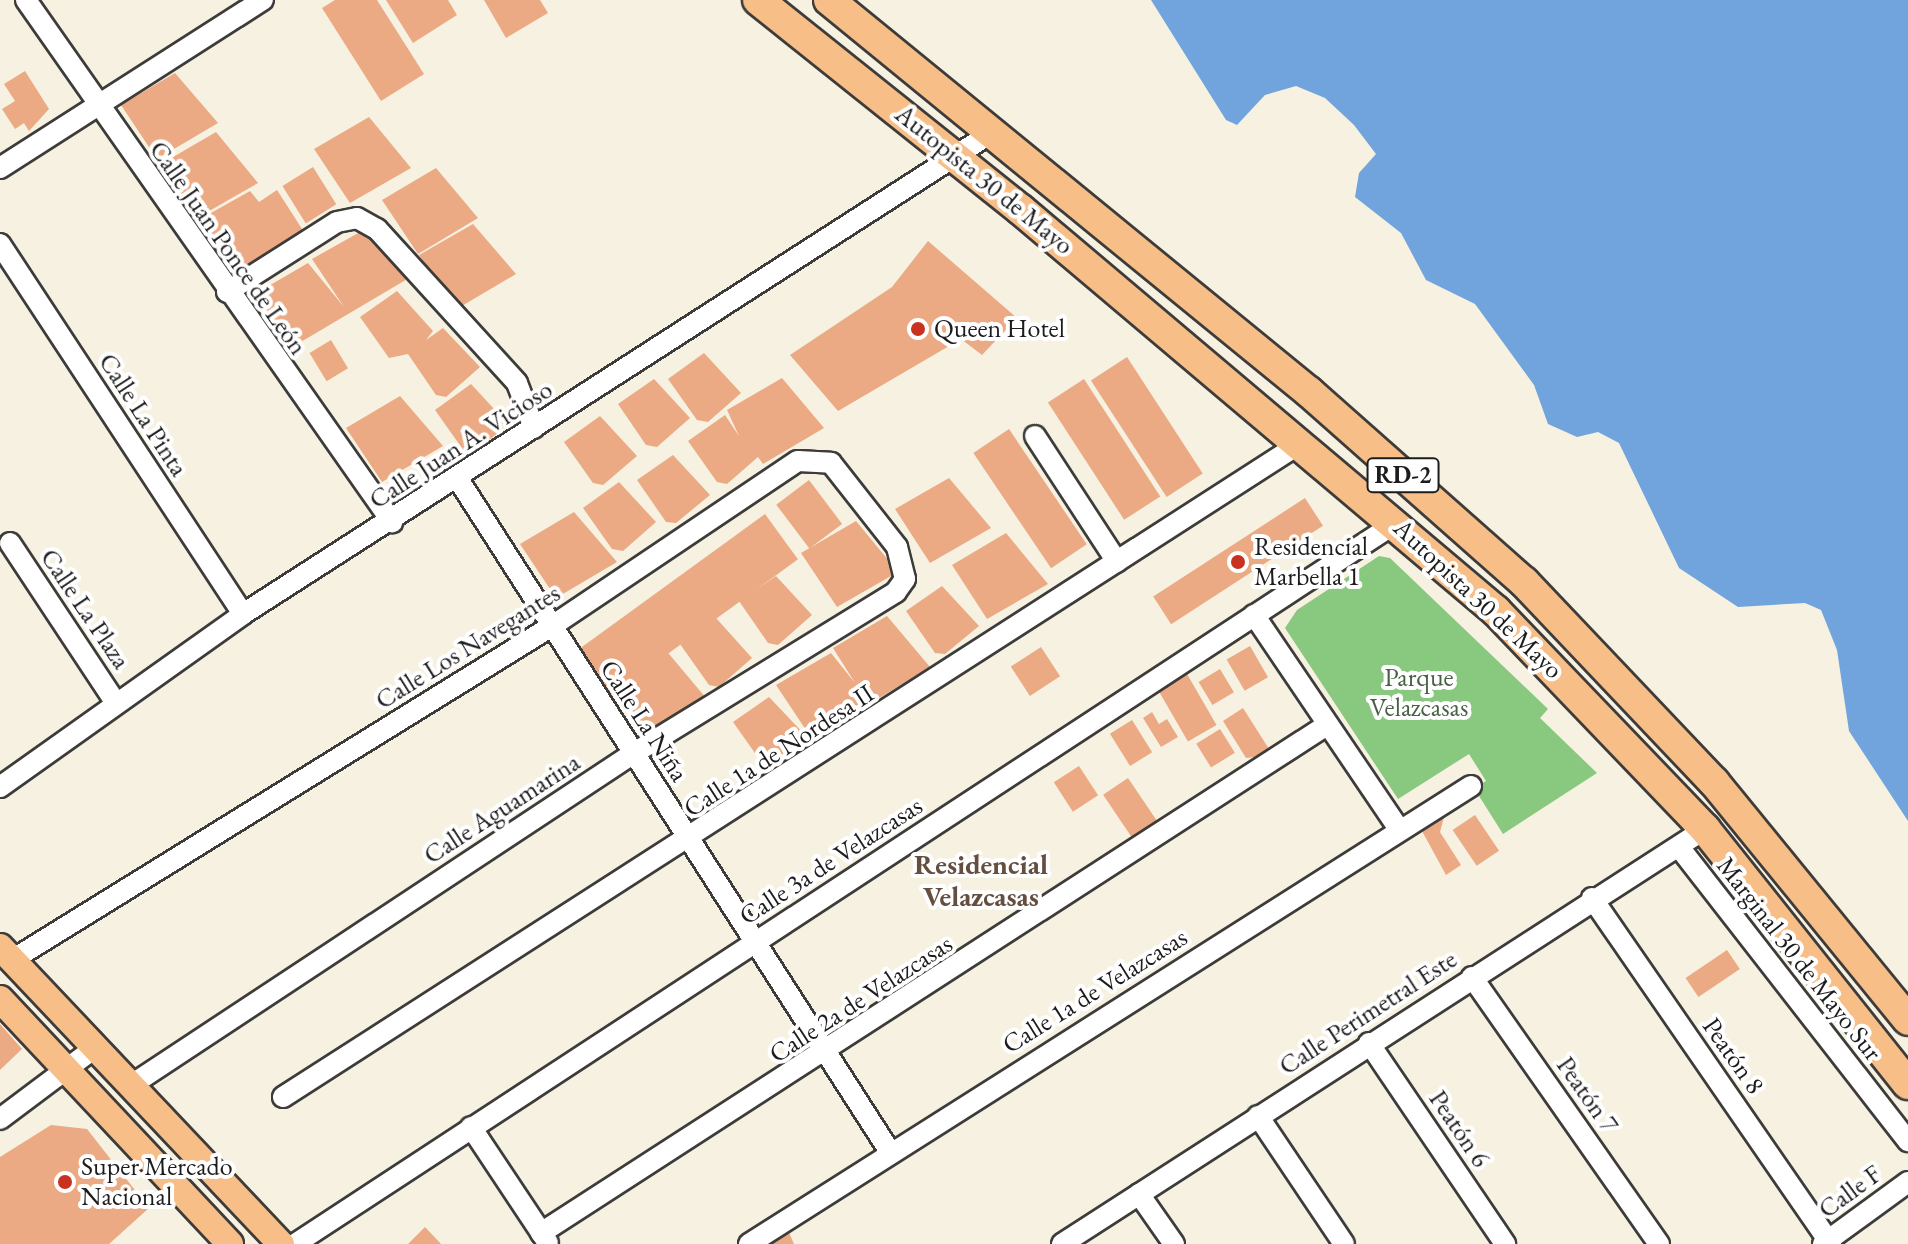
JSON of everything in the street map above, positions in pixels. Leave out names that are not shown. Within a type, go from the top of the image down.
[{"type":"highway","name":"Autopista 30 de Mayo","points":[[758,0],[956,156],[1397,522],[1507,622],[1705,829],[1908,1084]]},
{"type":"highway","name":"Autopista 30 de Mayo","points":[[829,0],[1309,392],[1524,582],[1714,782],[1908,1020]]},
{"type":"main road","points":[[6,954],[92,1050],[281,1244]]},
{"type":"main road","points":[[0,999],[230,1244]]},
{"type":"street","name":"Calle Juan Ponce de León","points":[[26,0],[227,292],[392,522]]},
{"type":"street","points":[[0,168],[263,0]]},
{"type":"street","name":"Calle Juan A. Vicioso","points":[[0,787],[243,614],[392,522],[991,133]]},
{"type":"street","points":[[227,292],[337,222],[357,218],[377,229],[517,383],[534,428]]},
{"type":"street","name":"Calle La Pinta","points":[[0,244],[243,614]]},
{"type":"street","points":[[1035,436],[1117,562]]},
{"type":"street","name":"Calle 1a de Nordesa II","points":[[283,1097],[690,840],[1301,443]]},
{"type":"street","name":"Calle Los Navegantes","points":[[6,954],[552,626],[798,461],[813,459],[831,463],[897,547],[905,579]]},
{"type":"street","name":"Calle La Niña","points":[[458,479],[890,1152]]},
{"type":"street","name":"Calle 3a de Velazcasas","points":[[295,1244],[1397,522]]},
{"type":"street","name":"Calle La Plaza","points":[[10,543],[116,703]]},
{"type":"street","name":"Calle Aguamarina","points":[[130,1086],[634,753],[896,592],[905,579]]},
{"type":"street","points":[[1254,615],[1399,829]]},
{"type":"street","name":"Calle 2a de Velazcasas","points":[[545,1238],[1327,725]]},
{"type":"street","name":"Calle 1a de Velazcasas","points":[[749,1244],[1471,786]]},
{"type":"street","name":"Calle Perimetral Este","points":[[1062,1244],[1592,898],[1705,829]]},
{"type":"street","name":"Marginal 30 de Mayo Sur","points":[[1679,847],[1908,1141]]},
{"type":"street","name":"Peatón 8","points":[[1592,898],[1827,1243]]},
{"type":"street","name":"Peatón 7","points":[[1472,977],[1659,1244]]},
{"type":"street","name":"Peatón 6","points":[[1369,1043],[1505,1244]]},
{"type":"street","points":[[0,1119],[68,1071],[92,1050]]},
{"type":"street","points":[[1258,1116],[1344,1244]]},
{"type":"street","points":[[471,1127],[545,1238]]},
{"type":"street","name":"Calle F","points":[[1827,1243],[1908,1182]]},
{"type":"street","points":[[1139,1194],[1174,1244]]},
{"type":"green space","name":"Parque Velazcasas","points":[[1379,556],[1390,558],[1548,709],[1540,718],[1597,773],[1503,834],[1474,788],[1486,781],[1469,754],[1398,799],[1285,628],[1297,610]]},
{"type":"water","points":[[1151,0],[1908,0],[1908,821],[1849,731],[1837,650],[1821,610],[1805,603],[1738,607],[1679,568],[1619,443],[1598,432],[1577,437],[1548,424],[1534,385],[1475,304],[1426,280],[1401,233],[1355,197],[1359,173],[1376,154],[1354,125],[1325,98],[1296,86],[1265,95],[1237,125],[1226,120]]},
{"type":"building","points":[[335,0],[377,0],[424,74],[381,101],[322,8]]},
{"type":"building","points":[[386,0],[448,0],[457,15],[413,43]]},
{"type":"building","points":[[484,0],[540,0],[548,13],[506,38]]},
{"type":"building","points":[[25,71],[49,109],[29,131],[24,123],[15,129],[2,109],[15,101],[4,84]]},
{"type":"building","points":[[175,73],[218,123],[157,159],[121,105]]},
{"type":"building","points":[[369,117],[411,168],[350,203],[314,149]]},
{"type":"building","points":[[216,132],[258,183],[197,218],[161,164]]},
{"type":"building","points":[[313,167],[336,204],[306,223],[282,186]]},
{"type":"building","points":[[436,168],[478,218],[418,254],[382,200]]},
{"type":"building","points":[[277,190],[304,232],[231,276],[195,222],[250,191],[259,202]]},
{"type":"building","points":[[473,224],[516,274],[455,310],[419,255]]},
{"type":"building","points":[[367,228],[409,278],[289,349],[253,295],[308,263],[344,307],[312,259]]},
{"type":"building","name":"Queen Hotel","points":[[928,241],[1017,318],[982,355],[961,339],[838,411],[790,355],[892,287]]},
{"type":"building","points":[[397,291],[433,331],[426,340],[443,328],[480,367],[446,397],[436,395],[408,354],[389,358],[360,317]]},
{"type":"building","points":[[331,340],[348,368],[327,381],[310,353]]},
{"type":"building","points":[[704,353],[741,393],[708,422],[697,420],[668,379]]},
{"type":"building","points":[[1127,357],[1203,474],[1167,497],[1091,380]]},
{"type":"building","points":[[782,378],[824,428],[763,464],[758,457],[727,484],[717,482],[688,441],[725,415],[739,436],[727,410]]},
{"type":"building","points":[[654,379],[690,418],[657,447],[646,445],[618,404]]},
{"type":"building","points":[[1084,379],[1160,496],[1124,520],[1048,402]]},
{"type":"building","points":[[471,384],[508,424],[474,453],[464,451],[435,410]]},
{"type":"building","points":[[400,396],[443,446],[382,482],[346,428]]},
{"type":"building","points":[[600,416],[637,456],[603,485],[593,483],[564,442]]},
{"type":"building","points":[[1009,429],[1087,544],[1051,568],[973,453]]},
{"type":"building","points":[[673,455],[710,495],[676,523],[666,522],[637,480]]},
{"type":"building","points":[[949,478],[991,528],[930,563],[895,509]]},
{"type":"building","points":[[809,480],[842,524],[809,549],[776,505]]},
{"type":"building","points":[[619,482],[656,522],[623,551],[612,549],[583,508]]},
{"type":"building","name":"Residencial Marbella 1","points":[[1305,498],[1323,526],[1171,624],[1153,597]]},
{"type":"building","points":[[574,512],[617,562],[556,598],[520,544]]},
{"type":"building","points":[[765,514],[798,559],[611,695],[578,650]]},
{"type":"building","points":[[856,521],[898,572],[837,607],[801,553]]},
{"type":"building","points":[[1006,533],[1048,584],[987,619],[952,565]]},
{"type":"building","points":[[776,576],[812,615],[778,645],[768,643],[739,601]]},
{"type":"building","points":[[942,586],[979,626],[945,654],[935,653],[906,611]]},
{"type":"building","points":[[887,616],[930,667],[812,739],[776,685],[831,653],[855,683],[833,648]]},
{"type":"building","points":[[716,618],[752,658],[719,687],[709,685],[680,644]]},
{"type":"building","points":[[1250,646],[1268,677],[1245,691],[1227,660]]},
{"type":"building","points":[[1041,647],[1060,676],[1030,696],[1011,667]]},
{"type":"building","points":[[664,648],[706,698],[646,734],[610,680]]},
{"type":"building","points":[[1220,669],[1234,692],[1212,705],[1199,682]]},
{"type":"building","points":[[1187,674],[1216,725],[1188,742],[1158,690]]},
{"type":"building","points":[[769,697],[806,736],[773,765],[762,763],[733,722]]},
{"type":"building","points":[[1243,708],[1269,749],[1255,757],[1246,758],[1223,721]]},
{"type":"building","points":[[1152,712],[1159,724],[1167,719],[1178,737],[1161,747],[1143,718]]},
{"type":"building","points":[[1132,720],[1152,752],[1130,766],[1110,734]]},
{"type":"building","points":[[1220,729],[1235,753],[1211,768],[1196,744]]},
{"type":"building","points":[[1079,766],[1098,795],[1073,812],[1054,782]]},
{"type":"building","points":[[1128,778],[1157,821],[1132,838],[1103,795]]},
{"type":"building","points":[[1475,815],[1499,851],[1477,866],[1453,830]]},
{"type":"building","points":[[1437,817],[1444,817],[1440,832],[1461,865],[1446,875],[1422,831]]},
{"type":"building","points":[[1727,950],[1740,969],[1698,997],[1686,978]]},
{"type":"building","points":[[0,1024],[22,1049],[0,1070]]},
{"type":"building","name":"Super Mercado Nacional","points":[[51,1125],[87,1129],[149,1208],[109,1244],[0,1244],[0,1157]]},
{"type":"building","points":[[425,1227],[441,1244],[408,1244]]},
{"type":"building","points":[[787,1228],[794,1244],[764,1244]]},
{"type":"place","name":"Queen Hotel","points":[[918,329]]},
{"type":"place","name":"Residencial Marbella 1","points":[[1238,562]]},
{"type":"place","name":"Super Mercado Nacional","points":[[65,1182]]},
{"type":"district","name":"Residencial Velazcasas","points":[[981,880]]}]
